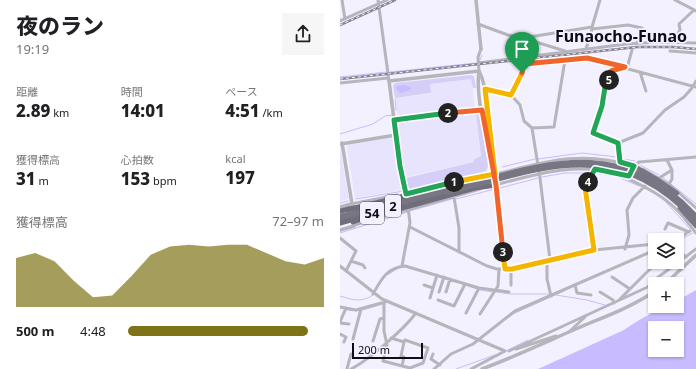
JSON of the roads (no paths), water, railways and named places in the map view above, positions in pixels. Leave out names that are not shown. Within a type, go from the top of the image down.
[{"type":"highway","name":"2","points":[[340,220],[407,206],[446,192],[555,163],[594,162],[622,167],[648,177],[671,192],[696,216]]},
{"type":"highway","name":"2","points":[[340,216],[545,169],[575,165],[594,165],[620,170],[647,181],[669,195],[696,221]]},
{"type":"highway","points":[[634,166],[677,193],[696,212]]},
{"type":"highway","points":[[629,176],[649,186],[671,201],[695,227]]},
{"type":"highway","points":[[340,211],[466,181]]},
{"type":"highway","points":[[340,224],[355,222],[475,188],[496,185]]},
{"type":"highway","name":"54","points":[[340,224],[407,206]]},
{"type":"street","points":[[342,0],[345,19]]},
{"type":"street","points":[[340,21],[378,2],[387,0]]},
{"type":"street","points":[[476,0],[481,49],[478,63],[485,89],[505,269]]},
{"type":"street","points":[[586,49],[600,0]]},
{"type":"street","points":[[675,0],[694,10]]},
{"type":"street","points":[[378,2],[396,135],[406,194]]},
{"type":"street","points":[[674,42],[680,30],[679,24],[694,10],[696,5]]},
{"type":"street","points":[[478,24],[508,35],[523,38],[567,52]]},
{"type":"street","points":[[523,38],[592,28],[628,25],[642,28],[637,43],[632,47],[626,68]]},
{"type":"street","points":[[637,43],[695,42]]},
{"type":"street","points":[[478,63],[586,49],[632,47]]},
{"type":"street","points":[[670,51],[696,52]]},
{"type":"street","points":[[511,95],[522,73],[524,64],[587,58],[695,87]]},
{"type":"street","points":[[532,128],[554,127],[565,60]]},
{"type":"street","points":[[626,68],[611,71],[612,78],[606,81],[602,106],[593,133],[618,143],[643,133],[665,110],[684,97],[695,87],[696,81]]},
{"type":"street","points":[[340,83],[479,71]]},
{"type":"street","points":[[479,71],[478,80],[485,135],[491,152]]},
{"type":"street","points":[[640,72],[646,91]]},
{"type":"street","points":[[485,89],[511,95],[520,105],[524,121],[532,128],[538,163],[548,260],[547,279],[550,296]]},
{"type":"street","points":[[394,120],[487,109]]},
{"type":"street","points":[[352,208],[341,144],[396,135]]},
{"type":"street","points":[[618,143],[620,162]]},
{"type":"street","points":[[340,207],[352,208],[538,163],[582,157],[620,162],[634,166],[670,183],[696,208]]},
{"type":"street","points":[[340,230],[355,222],[407,206],[454,197],[539,173],[566,169],[595,169],[629,176],[634,166],[639,162],[696,157]]},
{"type":"street","points":[[667,160],[672,170],[670,183]]},
{"type":"street","points":[[594,250],[585,187],[595,169]]},
{"type":"street","points":[[660,178],[672,170]]},
{"type":"street","points":[[617,173],[645,186],[666,200],[695,227],[696,233]]},
{"type":"street","points":[[624,249],[629,235],[627,210],[633,198],[645,186]]},
{"type":"street","points":[[454,197],[459,228],[459,252]]},
{"type":"street","points":[[681,214],[692,204]]},
{"type":"street","points":[[402,266],[410,227],[407,206]]},
{"type":"street","points":[[665,229],[668,223],[689,232]]},
{"type":"street","points":[[410,227],[487,266],[499,270],[511,269],[594,250],[624,249],[648,245]]},
{"type":"street","points":[[684,235],[695,227]]},
{"type":"street","points":[[340,238],[356,251],[346,271]]},
{"type":"street","points":[[471,369],[652,285],[657,278],[696,249]]},
{"type":"street","points":[[434,369],[452,354],[479,340],[508,315],[648,253]]},
{"type":"street","points":[[672,277],[696,255]]},
{"type":"street","points":[[351,261],[363,265],[365,268]]},
{"type":"street","points":[[340,266],[385,303],[416,313],[507,351],[564,335]]},
{"type":"street","points":[[374,294],[383,276],[402,266],[410,267],[478,289],[509,292]]},
{"type":"street","points":[[511,269],[511,285]]},
{"type":"street","points":[[618,301],[650,269]]},
{"type":"street","points":[[480,314],[498,286],[499,270]]},
{"type":"street","points":[[430,298],[437,276]]},
{"type":"street","points":[[612,277],[630,289]]},
{"type":"street","points":[[439,292],[444,278]]},
{"type":"street","points":[[446,292],[450,280]]},
{"type":"street","points":[[424,285],[433,288]]},
{"type":"street","points":[[438,300],[454,306],[465,285]]},
{"type":"street","points":[[575,285],[577,293],[591,295]]},
{"type":"street","points":[[466,313],[478,289]]},
{"type":"street","points":[[600,292],[614,302]]},
{"type":"street","points":[[482,369],[515,357],[636,302],[648,295]]},
{"type":"street","points":[[340,307],[360,310],[385,303]]},
{"type":"street","points":[[385,303],[384,318],[386,342],[383,362],[410,368],[423,363],[428,348],[405,340],[404,342],[391,338]]},
{"type":"street","points":[[346,309],[340,322],[349,324]]},
{"type":"street","points":[[353,339],[360,310]]},
{"type":"street","points":[[351,369],[391,338],[409,322],[416,313]]},
{"type":"street","points":[[570,332],[590,314]]},
{"type":"street","points":[[373,341],[380,319],[384,318]]},
{"type":"street","points":[[340,334],[346,337],[344,342]]},
{"type":"street","points":[[402,366],[404,357],[401,356],[404,342]]},
{"type":"street","points":[[347,369],[351,354]]},
{"type":"street","points":[[433,354],[431,359],[440,365]]},
{"type":"waterway","points":[[480,60],[482,55]]},
{"type":"waterway","points":[[390,72],[476,63]]},
{"type":"waterway","points":[[340,77],[386,72]]},
{"type":"waterway","points":[[395,99],[396,110]]},
{"type":"waterway","points":[[340,134],[373,124],[385,116],[392,115]]},
{"type":"waterway","points":[[398,129],[406,181],[408,187],[412,189]]},
{"type":"waterway","points":[[538,159],[582,153],[617,157]]},
{"type":"waterway","points":[[502,167],[535,159]]},
{"type":"waterway","points":[[622,159],[635,161]]},
{"type":"waterway","points":[[640,165],[659,175]]},
{"type":"waterway","points":[[412,189],[485,172]]},
{"type":"waterway","points":[[542,177],[565,173],[591,173]]},
{"type":"waterway","points":[[594,173],[618,177],[639,186]]},
{"type":"waterway","points":[[662,177],[696,204]]},
{"type":"waterway","points":[[500,188],[538,178]]},
{"type":"waterway","points":[[456,199],[495,189]]},
{"type":"waterway","points":[[356,199],[404,191]]},
{"type":"waterway","points":[[410,211],[452,199]]},
{"type":"waterway","points":[[340,203],[348,201]]},
{"type":"waterway","points":[[665,201],[690,229]]},
{"type":"waterway","points":[[340,233],[408,212]]},
{"type":"waterway","points":[[684,238],[693,233]]},
{"type":"waterway","points":[[389,274],[397,269]]},
{"type":"waterway","points":[[465,285],[477,289]]},
{"type":"waterway","points":[[480,290],[493,292]]},
{"type":"waterway","points":[[513,314],[564,291]]},
{"type":"waterway","points":[[496,292],[511,294],[549,294]]},
{"type":"waterway","points":[[340,296],[353,300],[361,300],[369,298],[373,295]]},
{"type":"waterway","points":[[556,295],[587,300],[605,305]]},
{"type":"waterway","points":[[363,310],[383,304]]},
{"type":"waterway","points":[[347,310],[356,311]]},
{"type":"waterway","points":[[506,351],[528,340]]},
{"type":"waterway","points":[[456,369],[495,355]]},
{"type":"railway","points":[[340,25],[395,0]]},
{"type":"railway","points":[[340,79],[637,47],[673,47],[696,49]]},
{"type":"district","name":"Funaocho-Funao","points":[[621,36]]}]
